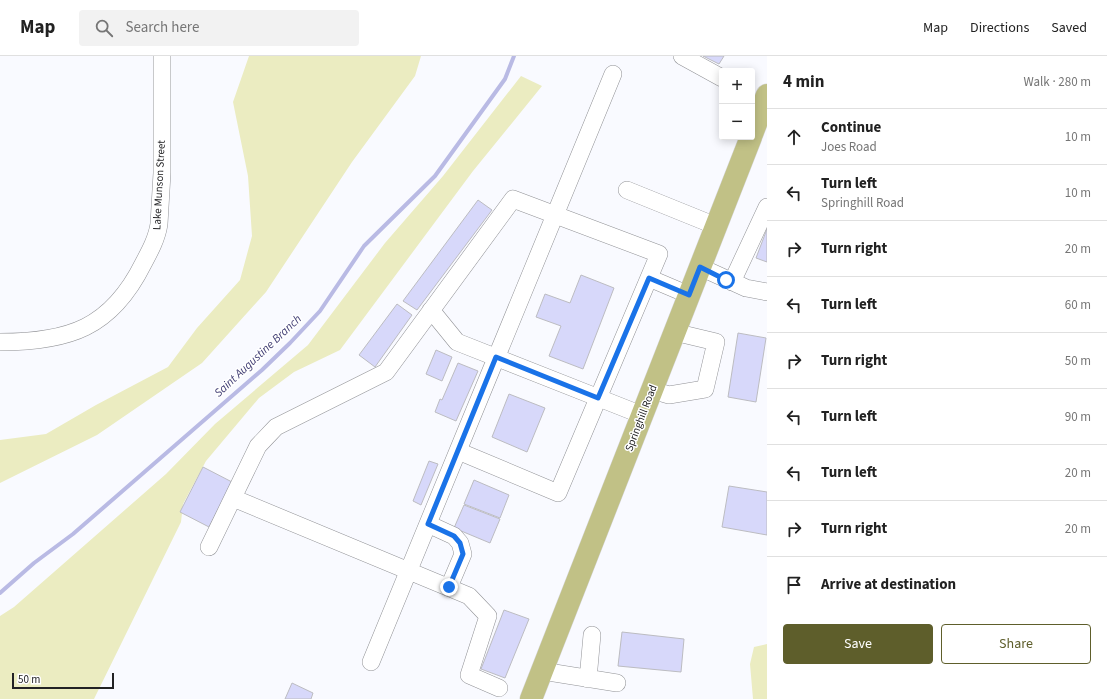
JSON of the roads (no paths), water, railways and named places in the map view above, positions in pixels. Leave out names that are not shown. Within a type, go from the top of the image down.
[{"type":"main road","points":[[755,124],[762,102]]},
{"type":"main road","name":"Springhill Road","points":[[531,699],[750,140]]},
{"type":"street","name":"Lake Munson Street","points":[[0,342],[26,342],[48,339],[88,326],[108,312],[123,296],[138,274],[158,231],[162,173],[162,56]]},
{"type":"street","points":[[682,56],[719,76]]},
{"type":"street","points":[[371,662],[612,74]]},
{"type":"street","points":[[627,190],[716,226]]},
{"type":"street","points":[[209,547],[258,446],[276,427],[386,372],[513,199],[659,254],[558,492],[458,451]]},
{"type":"street","points":[[732,282],[767,207]]},
{"type":"street","points":[[700,267],[746,288],[767,292]]},
{"type":"street","points":[[649,278],[689,295]]},
{"type":"street","points":[[431,310],[457,342],[642,415]]},
{"type":"street","points":[[652,390],[669,395],[705,389],[716,342],[674,332]]},
{"type":"street","points":[[232,498],[469,596],[488,616],[469,675],[499,688]]},
{"type":"street","points":[[428,524],[454,536],[460,543],[463,554],[449,587]]},
{"type":"street","points":[[588,679],[592,635]]},
{"type":"street","points":[[542,671],[617,683]]},
{"type":"waterway","name":"Saint Augustine Branch","points":[[0,593],[34,563],[73,534],[262,370],[290,343],[320,311],[364,246],[435,176],[505,79],[514,56]]}]
